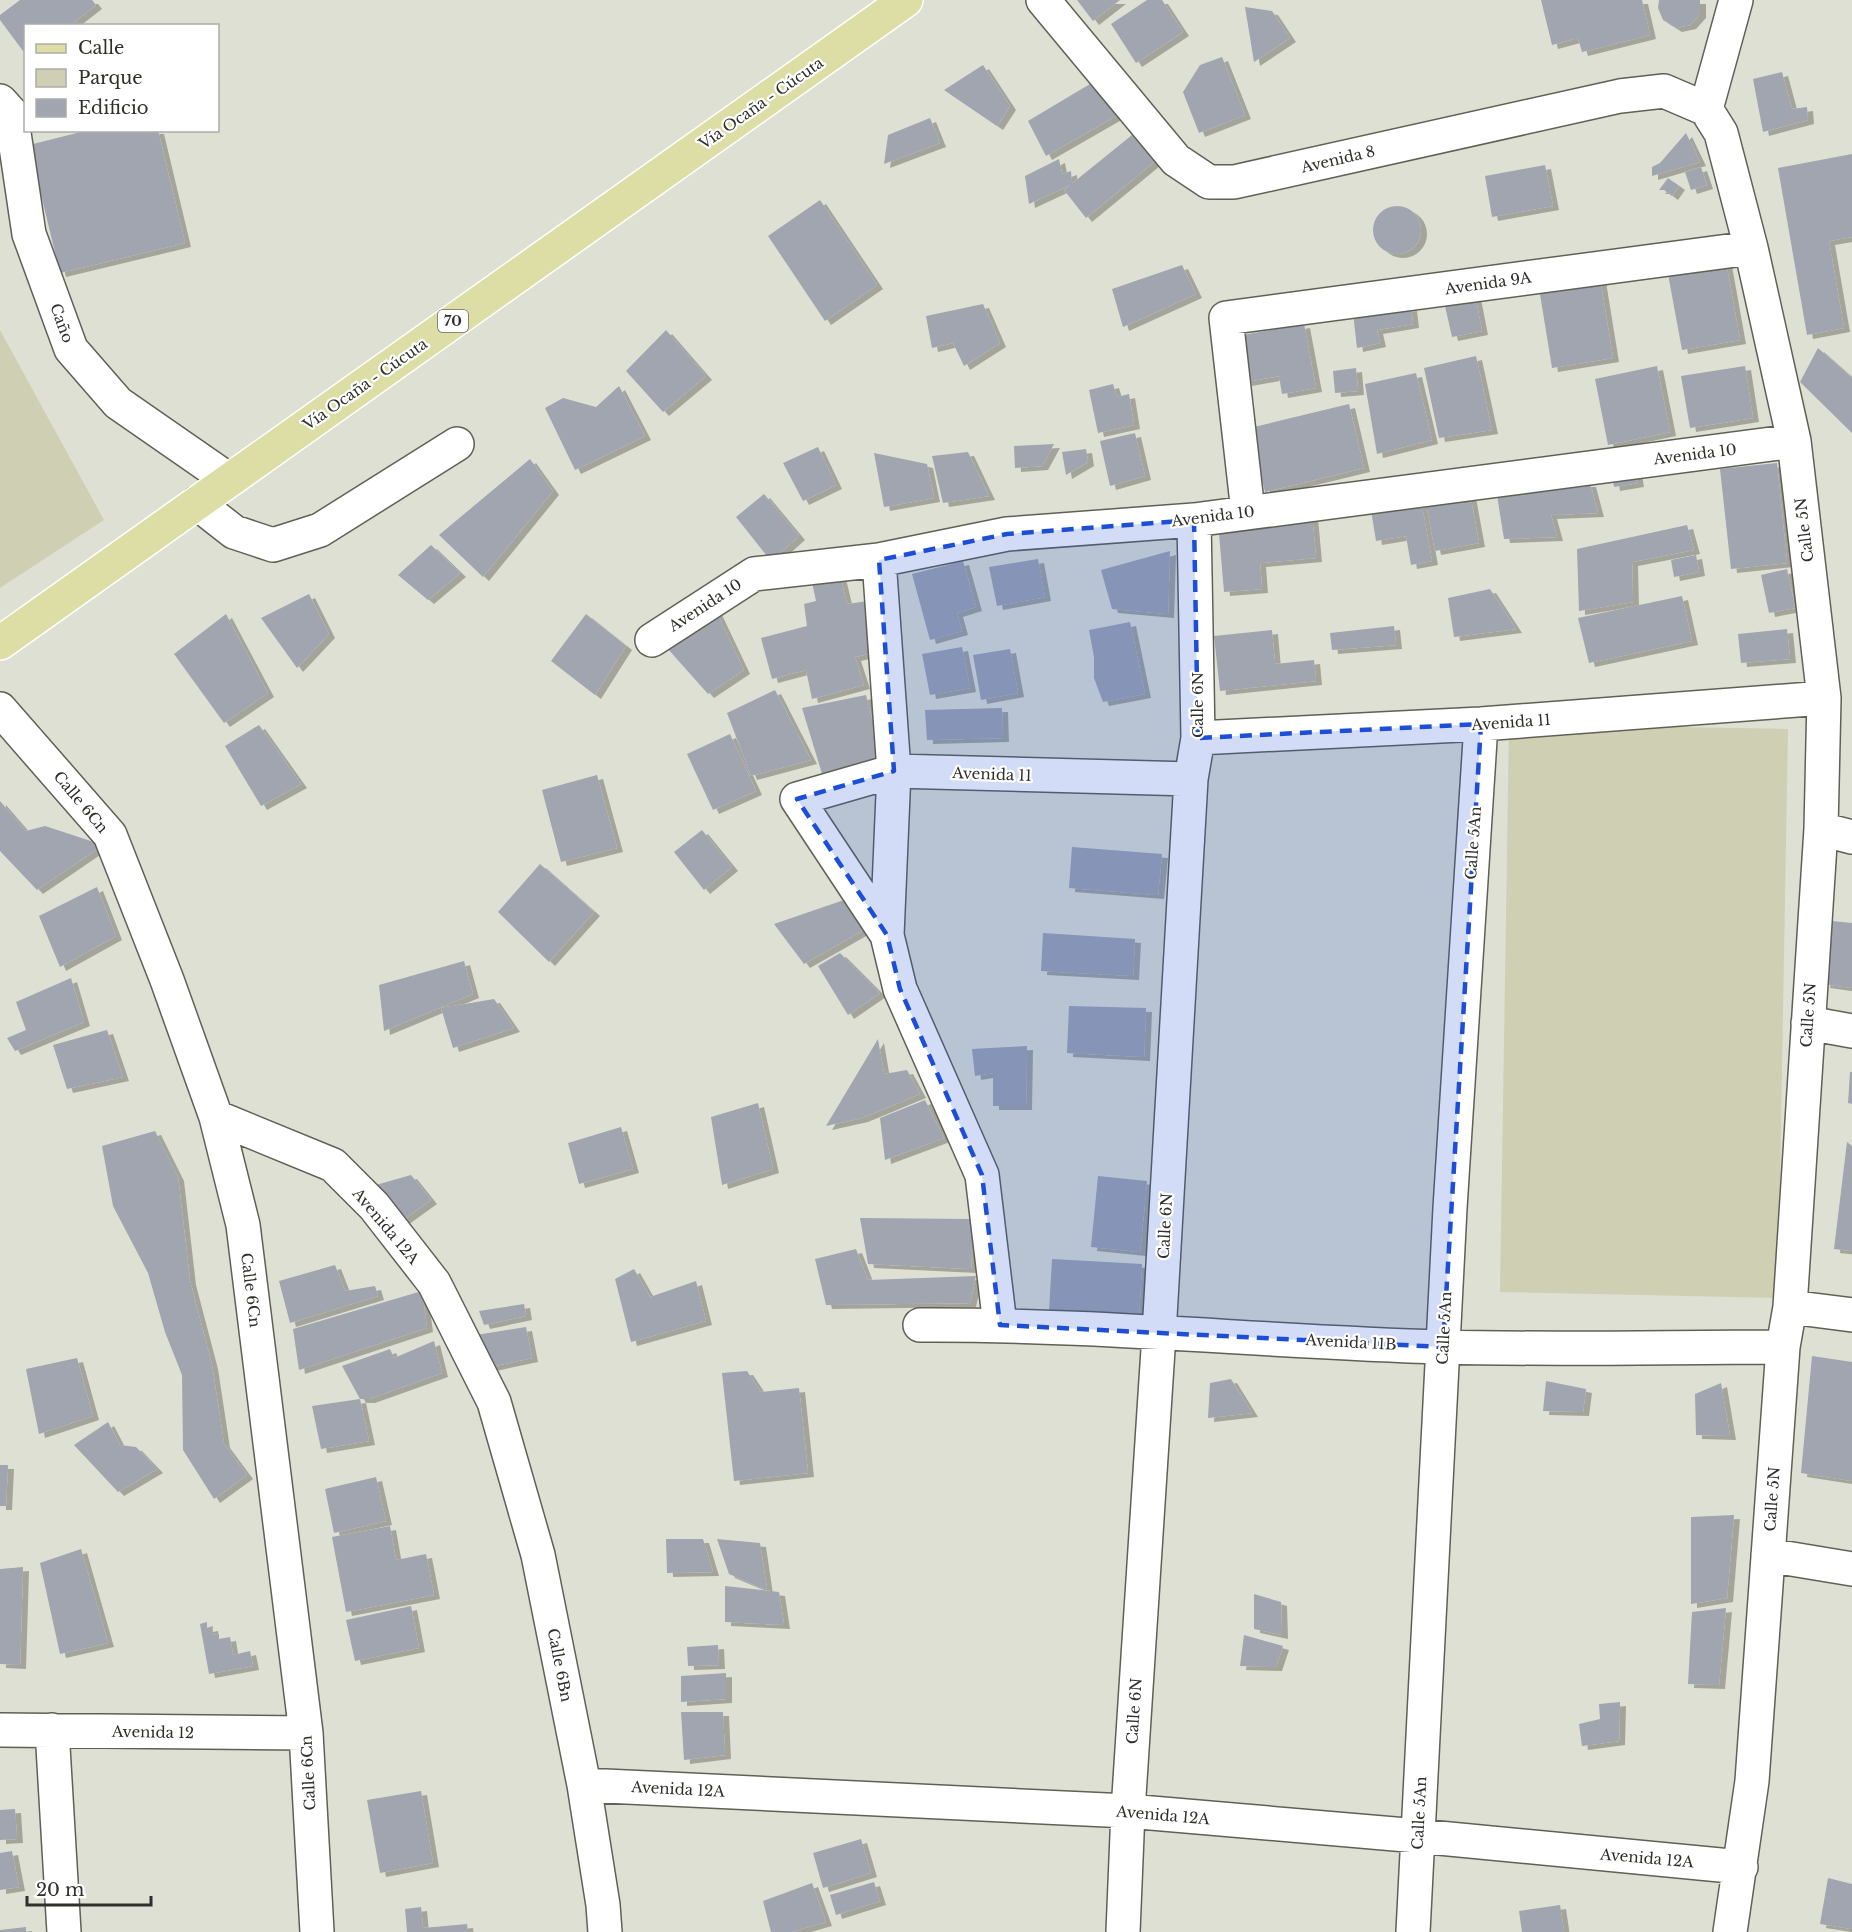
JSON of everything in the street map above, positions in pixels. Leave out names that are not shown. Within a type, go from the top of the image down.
[{"type":"main road","name":"Vía Ocaña - Cúcuta","points":[[0,643],[906,0]]},
{"type":"street","name":"Avenida 8","points":[[1043,0],[1176,160],[1209,182],[1234,182],[1620,96],[1664,91],[1706,109]]},
{"type":"street","points":[[1706,109],[1736,0]]},
{"type":"street","name":"Caño","points":[[0,101],[11,113],[29,234],[72,349],[118,403],[229,480]]},
{"type":"street","name":"Calle 5N","points":[[1706,109],[1721,134],[1751,248],[1794,441],[1837,833],[1808,1023],[1790,1307],[1783,1347],[1752,1781],[1730,1932]]},
{"type":"street","name":"Avenida 9A","points":[[1248,512],[1226,318],[1751,248]]},
{"type":"street","name":"Avenida 10","points":[[652,640],[754,574],[879,560],[1007,534],[1194,520],[1794,441]]},
{"type":"street","points":[[197,503],[234,532],[273,545],[320,530],[458,444]]},
{"type":"street","name":"Calle 6N","points":[[1122,1932],[1191,779],[1198,738],[1194,520]]},
{"type":"street","points":[[879,560],[894,771],[887,935],[900,989],[982,1175],[1000,1324]]},
{"type":"street","name":"Avenida 11","points":[[1198,738],[1481,724],[1824,698]]},
{"type":"street","name":"Calle 6Cn","points":[[0,710],[110,835],[167,980],[216,1117],[243,1225],[306,1733],[317,1932]]},
{"type":"street","name":"Calle 5An","points":[[1413,1932],[1450,1208],[1481,724]]},
{"type":"street","name":"Avenida 11","points":[[887,935],[797,799],[894,771],[1191,779]]},
{"type":"street","points":[[1808,1023],[1852,1031]]},
{"type":"street","name":"Avenida 12A","points":[[216,1117],[333,1165],[374,1206],[434,1283],[494,1402]]},
{"type":"street","points":[[1790,1307],[1852,1315]]},
{"type":"street","name":"Avenida 11B","points":[[920,1325],[1000,1324],[1443,1347],[1783,1347]]},
{"type":"street","name":"Calle 6Bn","points":[[494,1402],[538,1555],[584,1785],[603,1905],[604,1932]]},
{"type":"street","points":[[1768,1554],[1852,1569]]},
{"type":"street","name":"Avenida 12","points":[[0,1730],[306,1733]]},
{"type":"street","points":[[52,1731],[64,1932]]},
{"type":"street","name":"Avenida 12A","points":[[584,1785],[1128,1811],[1740,1867]]},
{"type":"highlighted area","points":[[1194,520],[1198,738],[1481,724],[1443,1347],[1000,1325],[982,1175],[900,989],[887,935],[797,799],[894,771],[879,560],[1007,534]]},
{"type":"green space","points":[[0,330],[104,520],[0,588]]},
{"type":"green space","points":[[1509,724],[1788,729],[1778,1298],[1500,1292]]},
{"type":"building","points":[[20,0],[92,0],[96,5],[72,24],[24,24],[24,52],[0,20],[0,15]]},
{"type":"building","points":[[1077,0],[1120,0],[1093,21]]},
{"type":"building","points":[[1147,0],[1162,0],[1183,32],[1136,63],[1111,24]]},
{"type":"building","points":[[1541,0],[1642,0],[1650,35],[1582,52],[1578,38],[1552,45]]},
{"type":"building","points":[[1659,0],[1700,0],[1700,14],[1690,25],[1676,28],[1663,20],[1658,8]]},
{"type":"building","points":[[1245,7],[1272,11],[1290,38],[1254,62]]},
{"type":"building","points":[[1222,57],[1245,115],[1199,133],[1183,92],[1200,65]]},
{"type":"building","points":[[983,65],[1010,106],[997,126],[944,90]]},
{"type":"building","points":[[1782,72],[1792,109],[1807,107],[1808,120],[1763,132],[1753,79]]},
{"type":"building","points":[[1095,81],[1119,114],[1046,156],[1028,121]]},
{"type":"building","points":[[930,118],[940,143],[884,164],[888,135]]},
{"type":"building","points":[[81,132],[158,132],[185,243],[60,273],[29,145]]},
{"type":"building","points":[[1686,133],[1700,162],[1652,176],[1652,167],[1660,163]]},
{"type":"building","points":[[1132,135],[1154,162],[1086,218],[1064,190]]},
{"type":"building","points":[[1852,154],[1852,237],[1829,241],[1844,328],[1807,335],[1778,168]]},
{"type":"building","points":[[1059,159],[1062,174],[1071,171],[1072,184],[1029,204],[1025,176]]},
{"type":"building","points":[[1545,165],[1553,206],[1492,217],[1485,176]]},
{"type":"building","points":[[1701,167],[1707,185],[1691,190],[1685,172]]},
{"type":"building","points":[[1668,178],[1679,186],[1672,196],[1664,190],[1659,190]]},
{"type":"building","points":[[820,200],[877,285],[825,321],[768,236]]},
{"type":"building","points":[[1392,206],[1402,206],[1414,213],[1421,225],[1421,235],[1414,247],[1402,254],[1392,254],[1377,243],[1373,235],[1373,225],[1384,210]]},
{"type":"building","points":[[1726,262],[1740,340],[1682,350],[1668,274]]},
{"type":"building","points":[[1182,265],[1196,294],[1123,327],[1112,289]]},
{"type":"building","points":[[1600,278],[1613,358],[1552,368],[1539,288]]},
{"type":"building","points":[[1474,290],[1482,331],[1452,337],[1443,297]]},
{"type":"building","points":[[983,304],[1000,343],[964,366],[953,343],[932,348],[926,316]]},
{"type":"building","points":[[1411,307],[1413,324],[1377,330],[1380,343],[1357,348],[1353,313]]},
{"type":"building","points":[[1304,324],[1316,388],[1282,394],[1279,376],[1246,382],[1237,336]]},
{"type":"building","points":[[666,330],[706,376],[663,412],[626,371]]},
{"type":"building","points":[[1818,348],[1852,378],[1852,433],[1800,382]]},
{"type":"building","points":[[1476,356],[1492,430],[1439,438],[1424,368]]},
{"type":"building","points":[[1657,366],[1670,432],[1608,445],[1595,379]]},
{"type":"building","points":[[1745,366],[1753,418],[1690,428],[1681,376]]},
{"type":"building","points":[[1356,368],[1358,391],[1335,393],[1333,371]]},
{"type":"building","points":[[1416,373],[1432,440],[1377,454],[1365,384]]},
{"type":"building","points":[[1113,384],[1117,397],[1129,394],[1134,425],[1098,433],[1089,390]]},
{"type":"building","points":[[619,386],[645,436],[575,470],[545,408],[563,398],[596,407]]},
{"type":"building","points":[[1349,404],[1364,468],[1265,492],[1250,428]]},
{"type":"building","points":[[1135,433],[1145,476],[1110,486],[1100,441]]},
{"type":"building","points":[[1054,444],[1042,466],[1015,468],[1014,446]]},
{"type":"building","points":[[818,447],[836,485],[803,501],[783,463]]},
{"type":"building","points":[[1086,449],[1088,462],[1066,475],[1062,452]]},
{"type":"building","points":[[968,452],[989,496],[943,503],[932,456]]},
{"type":"building","points":[[874,453],[927,464],[934,498],[884,507]]},
{"type":"building","points":[[530,459],[553,491],[483,577],[439,535]]},
{"type":"building","points":[[1777,463],[1787,563],[1731,569],[1720,469]]},
{"type":"building","points":[[1635,465],[1638,483],[1614,487],[1611,469]]},
{"type":"building","points":[[1495,483],[1590,483],[1598,513],[1551,515],[1557,537],[1504,539]]},
{"type":"building","points":[[764,494],[799,536],[771,561],[736,517]]},
{"type":"building","points":[[1470,494],[1479,543],[1435,551],[1426,503]]},
{"type":"building","points":[[1420,495],[1432,561],[1411,565],[1406,536],[1376,541],[1370,504]]},
{"type":"building","points":[[1312,514],[1316,558],[1260,563],[1262,589],[1224,592],[1218,522]]},
{"type":"building","points":[[1687,525],[1694,550],[1632,562],[1633,602],[1579,611],[1577,549]]},
{"type":"building","points":[[431,545],[460,573],[428,600],[398,575]]},
{"type":"building","points":[[1170,551],[1168,614],[1112,609],[1101,570]]},
{"type":"building","points":[[1696,555],[1699,572],[1674,577],[1671,560]]},
{"type":"building","points":[[1038,559],[1045,597],[997,606],[989,567]]},
{"type":"building","points":[[963,561],[976,607],[957,613],[962,631],[930,640],[912,574]]},
{"type":"building","points":[[838,567],[847,604],[868,601],[872,653],[855,657],[864,685],[812,699],[806,670],[772,679],[761,638],[807,626],[804,604],[816,601],[810,573]]},
{"type":"building","points":[[1787,569],[1795,608],[1769,613],[1761,575]]},
{"type":"building","points":[[1490,589],[1516,629],[1454,637],[1448,598]]},
{"type":"building","points":[[309,594],[329,634],[297,668],[261,618]]},
{"type":"building","points":[[1682,596],[1692,641],[1589,663],[1578,618]]},
{"type":"building","points":[[716,611],[744,670],[708,694],[668,649]]},
{"type":"building","points":[[226,614],[268,693],[224,723],[174,654]]},
{"type":"building","points":[[586,614],[626,646],[595,695],[551,661]]},
{"type":"building","points":[[1130,622],[1145,694],[1103,702],[1094,678],[1094,657],[1089,630]]},
{"type":"building","points":[[1394,626],[1396,645],[1332,650],[1330,633]]},
{"type":"building","points":[[1787,629],[1790,659],[1741,663],[1738,634]]},
{"type":"building","points":[[1272,630],[1275,664],[1314,660],[1316,681],[1220,691],[1214,636]]},
{"type":"building","points":[[962,647],[970,688],[930,695],[922,654]]},
{"type":"building","points":[[1010,649],[1018,693],[981,700],[973,655]]},
{"type":"building","points":[[775,690],[811,760],[751,776],[727,713]]},
{"type":"building","points":[[866,695],[882,758],[823,777],[802,708]]},
{"type":"building","points":[[1002,708],[1003,738],[927,740],[925,710]]},
{"type":"building","points":[[259,725],[301,784],[261,806],[225,746]]},
{"type":"building","points":[[730,734],[756,791],[713,810],[687,754]]},
{"type":"building","points":[[597,775],[617,848],[561,862],[542,790]]},
{"type":"building","points":[[0,801],[26,831],[45,826],[103,845],[37,890],[0,851]]},
{"type":"building","points":[[702,830],[732,867],[704,890],[674,852]]},
{"type":"building","points":[[1072,847],[1162,854],[1158,895],[1069,888]]},
{"type":"building","points":[[540,864],[594,912],[549,962],[498,912]]},
{"type":"building","points":[[97,887],[116,936],[60,967],[39,916]]},
{"type":"building","points":[[844,900],[862,931],[804,964],[774,924]]},
{"type":"building","points":[[1832,921],[1852,923],[1852,988],[1824,984]]},
{"type":"building","points":[[1043,933],[1135,939],[1133,976],[1041,971]]},
{"type":"building","points":[[840,953],[880,993],[848,1015],[818,966]]},
{"type":"building","points":[[464,961],[473,994],[384,1031],[379,985]]},
{"type":"building","points":[[71,978],[84,1022],[15,1051],[7,1038],[26,1030],[16,1002]]},
{"type":"building","points":[[494,999],[514,1028],[453,1048],[441,1008]]},
{"type":"building","points":[[1069,1006],[1146,1008],[1144,1057],[1067,1053]]},
{"type":"building","points":[[107,1030],[123,1077],[67,1089],[53,1045]]},
{"type":"building","points":[[878,1039],[884,1074],[907,1070],[920,1094],[862,1118],[826,1126]]},
{"type":"building","points":[[1027,1046],[1026,1106],[993,1106],[993,1073],[975,1076],[972,1049]]},
{"type":"building","points":[[1850,1072],[1852,1072],[1852,1104],[1848,1103]]},
{"type":"building","points":[[925,1100],[944,1138],[885,1160],[880,1118]]},
{"type":"building","points":[[758,1103],[773,1169],[722,1185],[711,1117]]},
{"type":"building","points":[[621,1127],[633,1169],[579,1184],[568,1143]]},
{"type":"building","points":[[155,1131],[178,1177],[190,1281],[212,1365],[224,1444],[247,1475],[214,1499],[183,1450],[182,1375],[165,1332],[148,1273],[113,1206],[102,1146]]},
{"type":"building","points":[[1847,1142],[1852,1146],[1852,1251],[1834,1249]]},
{"type":"building","points":[[411,1175],[431,1200],[402,1221],[376,1185]]},
{"type":"building","points":[[1098,1176],[1147,1181],[1140,1252],[1091,1247]]},
{"type":"building","points":[[860,1218],[973,1219],[971,1269],[868,1264]]},
{"type":"building","points":[[856,1249],[868,1280],[976,1276],[970,1303],[826,1305],[815,1259]]},
{"type":"building","points":[[1052,1259],[1142,1264],[1139,1316],[1049,1312]]},
{"type":"building","points":[[335,1265],[345,1291],[375,1286],[378,1296],[290,1323],[279,1281]]},
{"type":"building","points":[[634,1269],[650,1297],[696,1281],[706,1321],[631,1342],[615,1279]]},
{"type":"building","points":[[422,1291],[427,1328],[299,1370],[293,1329]]},
{"type":"building","points":[[524,1304],[526,1316],[484,1325],[479,1311]]},
{"type":"building","points":[[526,1327],[532,1358],[485,1368],[476,1335]]},
{"type":"building","points":[[434,1341],[442,1373],[369,1399],[360,1399],[342,1366],[390,1349],[394,1358]]},
{"type":"building","points":[[1812,1356],[1852,1362],[1852,1481],[1801,1473]]},
{"type":"building","points":[[77,1358],[93,1416],[39,1434],[26,1369]]},
{"type":"building","points":[[747,1371],[761,1392],[799,1388],[808,1473],[734,1481],[722,1373]]},
{"type":"building","points":[[1231,1379],[1252,1413],[1208,1418],[1210,1383]]},
{"type":"building","points":[[1546,1381],[1586,1389],[1583,1412],[1543,1411]]},
{"type":"building","points":[[1721,1383],[1730,1436],[1696,1435],[1695,1394]]},
{"type":"building","points":[[360,1399],[369,1441],[321,1449],[312,1406]]},
{"type":"building","points":[[108,1422],[120,1445],[136,1447],[157,1469],[118,1492],[74,1445]]},
{"type":"building","points":[[0,1465],[8,1465],[6,1506],[0,1506]]},
{"type":"building","points":[[376,1477],[386,1521],[334,1533],[325,1489]]},
{"type":"building","points":[[1734,1515],[1727,1598],[1691,1604],[1691,1517]]},
{"type":"building","points":[[390,1526],[396,1560],[426,1554],[434,1595],[346,1612],[332,1537]]},
{"type":"building","points":[[666,1539],[703,1539],[713,1572],[667,1573]]},
{"type":"building","points":[[717,1539],[760,1543],[767,1590],[729,1574]]},
{"type":"building","points":[[81,1549],[108,1643],[60,1654],[40,1563]]},
{"type":"building","points":[[23,1567],[20,1665],[0,1664],[0,1569]]},
{"type":"building","points":[[725,1586],[779,1592],[784,1625],[725,1622]]},
{"type":"building","points":[[1254,1594],[1281,1602],[1282,1635],[1254,1629]]},
{"type":"building","points":[[411,1606],[419,1648],[355,1661],[346,1620]]},
{"type":"building","points":[[1726,1608],[1719,1685],[1688,1684],[1692,1612]]},
{"type":"building","points":[[207,1622],[207,1628],[212,1627],[213,1635],[219,1634],[219,1639],[230,1637],[233,1655],[250,1651],[253,1666],[209,1674],[200,1624]]},
{"type":"building","points":[[1244,1635],[1283,1646],[1276,1667],[1240,1666]]},
{"type":"building","points":[[718,1645],[719,1665],[688,1666],[687,1647]]},
{"type":"building","points":[[726,1673],[726,1699],[681,1702],[681,1676]]},
{"type":"building","points":[[1620,1702],[1619,1741],[1582,1746],[1579,1724],[1600,1719],[1599,1704]]},
{"type":"building","points":[[681,1712],[723,1712],[725,1755],[684,1760]]},
{"type":"building","points":[[421,1791],[433,1863],[380,1873],[367,1800]]},
{"type":"building","points":[[15,1809],[17,1839],[0,1840],[0,1810]]},
{"type":"building","points":[[861,1839],[871,1873],[823,1888],[813,1853]]},
{"type":"building","points":[[12,1851],[19,1887],[0,1890],[0,1853]]},
{"type":"building","points":[[1828,1878],[1852,1884],[1852,1929],[1820,1924]]},
{"type":"building","points":[[874,1882],[880,1901],[836,1915],[830,1895]]},
{"type":"building","points":[[812,1883],[826,1922],[791,1932],[771,1932],[763,1901]]},
{"type":"building","points":[[1560,1905],[1564,1932],[1522,1932],[1519,1911]]},
{"type":"building","points":[[421,1907],[423,1928],[467,1924],[468,1932],[407,1932],[405,1909]]},
{"type":"building","points":[[26,1927],[26,1932],[0,1932],[0,1930]]}]
